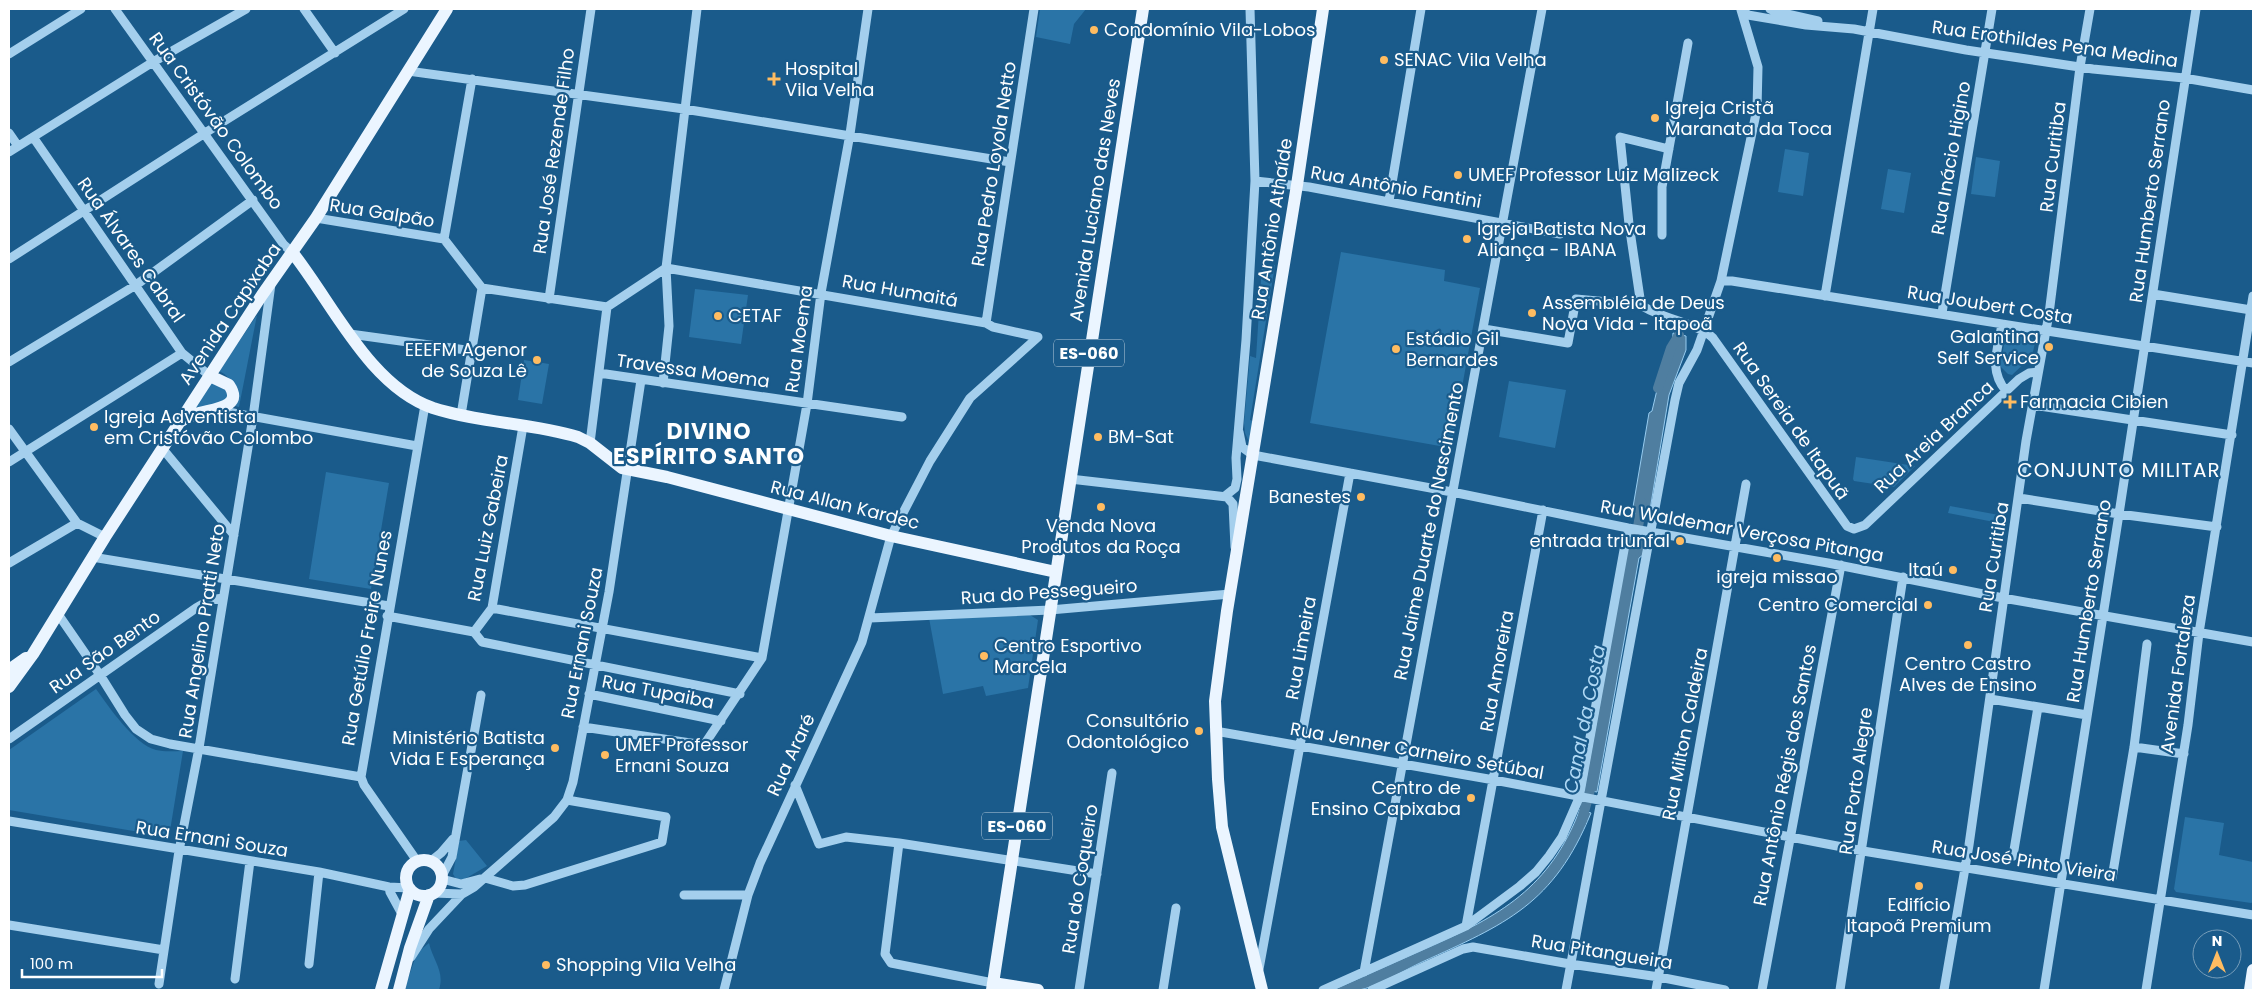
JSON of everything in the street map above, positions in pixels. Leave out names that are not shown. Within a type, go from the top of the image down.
[{"type":"main road","name":"Avenida Capixaba","points":[[9,687],[33,654],[105,536],[162,448],[271,282],[316,218],[447,9]]},
{"type":"main road","name":"Avenida Luciano das Neves","points":[[993,986],[1143,9]]},
{"type":"main road","name":"Rua Antônio Athaíde","points":[[1262,990],[1224,838],[1216,731],[1216,693],[1236,554],[1297,186],[1323,9]]},
{"type":"main road","name":"Rua Allan Kardec","points":[[292,252],[350,334],[392,383],[425,404],[461,415],[571,435],[590,443],[622,468],[628,470],[788,508],[891,536],[1056,572]]},
{"type":"main road","points":[[180,421],[196,414],[217,410],[230,403],[231,388],[225,381],[210,376]]},
{"type":"main road","points":[[9,670],[33,654]]},
{"type":"main road","points":[[381,990],[410,888],[406,875],[409,868],[417,861],[431,861],[438,867],[442,878],[440,886],[431,894],[399,990]]},
{"type":"main road","points":[[410,888],[419,895],[431,894]]},
{"type":"main road","points":[[2250,990],[2253,970]]},
{"type":"main road","points":[[993,986],[1038,990]]},
{"type":"street","points":[[9,54],[81,9]]},
{"type":"street","name":"Rua Cristóvão Colombo","points":[[115,9],[254,200],[284,245],[292,252]]},
{"type":"street","points":[[9,152],[153,62],[246,9]]},
{"type":"street","points":[[304,9],[335,53]]},
{"type":"street","points":[[9,259],[205,133],[404,9]]},
{"type":"street","name":"Rua José Rezende Filho","points":[[549,299],[591,9]]},
{"type":"street","points":[[663,383],[669,326],[666,268],[697,9]]},
{"type":"street","name":"Rua Moema","points":[[583,727],[704,746],[762,658],[807,404],[821,294],[850,134],[868,9]]},
{"type":"street","name":"Rua Pedro Loyola Netto","points":[[986,323],[1034,9]]},
{"type":"street","points":[[1225,496],[1232,492],[1236,484],[1255,181],[1250,9]]},
{"type":"street","points":[[1389,201],[1421,9]]},
{"type":"street","name":"Rua Jaime Duarte do Nascimento","points":[[1364,972],[1452,492],[1484,329],[1540,9]]},
{"type":"street","points":[[1566,990],[1598,802],[1675,400],[1679,383],[1697,350],[1720,281],[1757,109],[1758,67],[1741,9]]},
{"type":"street","name":"Rua Erothildes Pena Medina","points":[[1741,9],[1748,15],[1763,18],[1854,29],[2080,67],[2184,78],[2253,90]]},
{"type":"street","points":[[1770,9],[1774,12],[1854,29]]},
{"type":"street","points":[[1825,296],[1873,9]]},
{"type":"street","name":"Rua Inácio Higino","points":[[1942,313],[1992,9]]},
{"type":"street","name":"Rua Curitiba","points":[[1944,990],[1990,699],[2038,372],[2049,314],[2080,67],[2090,9]]},
{"type":"street","name":"Rua Humberto Serrano","points":[[2044,990],[2154,294],[2184,78],[2196,9]]},
{"type":"street","points":[[1662,235],[1662,195],[1668,149],[1688,43]]},
{"type":"street","points":[[408,71],[850,134],[1010,162]]},
{"type":"street","points":[[472,80],[444,239],[482,288],[607,307],[666,268]]},
{"type":"street","points":[[9,133],[18,146]]},
{"type":"street","name":"Rua Álvares Cabral","points":[[33,137],[182,353],[210,376]]},
{"type":"street","points":[[1641,305],[1629,224],[1620,137],[1668,149]]},
{"type":"street","name":"Rua Antônio Fantini","points":[[1255,181],[1389,201],[1560,234]]},
{"type":"street","points":[[9,362],[136,285],[254,200]]},
{"type":"street","name":"Rua Galpão","points":[[316,218],[444,239]]},
{"type":"street","name":"Rua Humaitá","points":[[666,268],[986,323],[993,327],[1038,337]]},
{"type":"street","name":"Rua Joubert Costa","points":[[1720,281],[1740,282],[1942,313],[2253,363]]},
{"type":"street","name":"Rua Angelino Pratti Neto","points":[[159,984],[180,850],[227,581],[253,418],[271,282]]},
{"type":"street","points":[[461,415],[482,288]]},
{"type":"street","points":[[2154,294],[2251,310]]},
{"type":"street","name":"Avenida Fortaleza","points":[[2146,990],[2184,754],[2199,632],[2253,296]]},
{"type":"street","points":[[1484,329],[1568,343],[1576,299],[1641,305],[1655,314],[1703,331]]},
{"type":"street","points":[[590,443],[607,307]]},
{"type":"street","points":[[2002,324],[1995,370],[1998,381],[2006,392]]},
{"type":"street","name":"Rua Sereia de Itapuã","points":[[1703,331],[1713,338],[1844,523],[1854,529]]},
{"type":"street","points":[[350,334],[473,351]]},
{"type":"street","name":"Rua Araré","points":[[724,990],[748,895],[760,862],[862,642],[891,536],[930,461],[970,398],[1038,337]]},
{"type":"street","points":[[9,462],[182,353]]},
{"type":"street","name":"Rua Areia Branca","points":[[1854,529],[1865,525],[2022,376],[2038,372]]},
{"type":"street","name":"Travessa Moema","points":[[599,373],[902,417]]},
{"type":"street","name":"Rua Ernani Souza","points":[[406,965],[428,929],[462,894],[486,878],[554,817],[567,800],[601,630],[641,380]]},
{"type":"street","name":"Rua Getúlio Freire Nunes","points":[[361,777],[387,616],[425,404]]},
{"type":"street","points":[[2033,405],[2232,435]]},
{"type":"street","points":[[217,410],[417,446]]},
{"type":"street","name":"Rua Luiz Gabeira","points":[[474,632],[492,608],[523,426]]},
{"type":"street","points":[[9,429],[77,523],[105,536]]},
{"type":"street","points":[[1239,432],[1242,447],[1253,455]]},
{"type":"street","points":[[162,448],[234,535]]},
{"type":"street","name":"Rua Waldemar Verçosa Pitanga","points":[[1253,455],[1452,492],[1650,532],[1841,565],[2004,598],[2253,642]]},
{"type":"street","name":"Rua Limeira","points":[[1258,976],[1350,473]]},
{"type":"street","points":[[1070,479],[1225,496],[1233,504],[1233,531],[1236,554]]},
{"type":"street","name":"Rua Milton Caldeira","points":[[1656,990],[1746,484]]},
{"type":"street","points":[[2019,498],[2217,527]]},
{"type":"street","name":"Rua Amoreira","points":[[1466,926],[1543,510]]},
{"type":"street","points":[[9,563],[77,523]]},
{"type":"street","points":[[1323,990],[1466,926],[1536,872],[1562,837],[1580,798],[1630,528]]},
{"type":"street","points":[[92,557],[227,581],[389,606]]},
{"type":"street","name":"Rua Antônio Régis dos Santos","points":[[1762,990],[1841,565]]},
{"type":"street","name":"Rua Porto Alegre","points":[[1840,990],[1863,850],[1903,577]]},
{"type":"street","name":"Rua do Pessegueiro","points":[[870,618],[1050,610],[1230,594]]},
{"type":"street","name":"Rua São Bento","points":[[9,739],[196,608],[210,600],[223,598]]},
{"type":"street","points":[[492,608],[601,630],[762,658]]},
{"type":"street","points":[[58,614],[125,715],[151,739],[170,744],[361,777],[364,786],[417,861]]},
{"type":"street","points":[[387,616],[474,632],[482,642],[740,694]]},
{"type":"street","points":[[2112,878],[2134,747],[2147,644]]},
{"type":"street","name":"Rua Tupaiba","points":[[589,694],[721,721]]},
{"type":"street","points":[[442,878],[452,857],[454,836],[481,695]]},
{"type":"street","points":[[1990,699],[2087,714]]},
{"type":"street","points":[[2013,856],[2038,707]]},
{"type":"street","name":"Rua Jenner Carneiro Setúbal","points":[[1216,731],[1494,780],[1598,802],[1789,837]]},
{"type":"street","points":[[2134,747],[2184,754]]},
{"type":"street","name":"Rua do Coqueiro","points":[[1079,990],[1112,773]]},
{"type":"street","points":[[795,785],[819,844],[846,838],[899,843],[1097,874]]},
{"type":"street","points":[[486,878],[513,886],[525,885],[662,842],[666,817],[567,800]]},
{"type":"street","name":"Rua Ernani Souza","points":[[9,821],[319,872],[389,887],[410,888]]},
{"type":"street","points":[[431,861],[446,848],[454,836]]},
{"type":"street","name":"Rua José Pinto Vieira","points":[[1789,837],[2253,915]]},
{"type":"street","points":[[899,843],[885,954],[890,963],[993,986]]},
{"type":"street","points":[[235,979],[250,861]]},
{"type":"street","points":[[309,964],[319,872]]},
{"type":"street","name":"Rua Ernani Souza","points":[[442,878],[461,884],[486,878]]},
{"type":"street","points":[[389,887],[402,914]]},
{"type":"street","points":[[431,894],[462,894]]},
{"type":"street","points":[[684,895],[748,895]]},
{"type":"street","points":[[1164,990],[1176,908]]},
{"type":"street","points":[[9,925],[164,950]]},
{"type":"street","name":"Rua Pitangueira","points":[[1372,990],[1474,946],[1725,990]]},
{"type":"shaded area","points":[[1040,9],[1086,9],[1074,24],[1070,44],[1036,37]]},
{"type":"shaded area","points":[[1785,149],[1809,153],[1803,196],[1778,192]]},
{"type":"shaded area","points":[[1976,157],[2000,161],[1995,197],[1971,194]]},
{"type":"shaded area","points":[[1888,169],[1911,173],[1904,213],[1881,209]]},
{"type":"shaded area","name":"Estádio Gil Bernardes","points":[[1341,252],[1445,270],[1444,281],[1480,288],[1451,448],[1310,423]]},
{"type":"shaded area","points":[[1262,264],[1275,265],[1250,420],[1253,421],[1249,442],[1245,433],[1244,423],[1250,356],[1256,358]]},
{"type":"shaded area","name":"CETAF","points":[[695,289],[748,295],[741,344],[689,337]]},
{"type":"shaded area","points":[[257,315],[239,407],[235,406],[234,390],[231,381],[219,371]]},
{"type":"shaded area","points":[[1673,333],[1686,336],[1686,350],[1669,395],[1649,516],[1632,513],[1649,413],[1652,411],[1660,377],[1670,363]]},
{"type":"shaded area","points":[[2009,335],[2032,338],[2035,343],[2032,356],[2012,375],[2008,374],[2000,366],[2005,339]]},
{"type":"shaded area","points":[[524,360],[549,364],[542,404],[518,400]]},
{"type":"shaded area","points":[[211,381],[226,387],[228,400],[194,410]]},
{"type":"shaded area","points":[[1509,381],[1566,390],[1555,448],[1499,437]]},
{"type":"shaded area","points":[[1856,457],[1915,466],[1894,487],[1854,481]]},
{"type":"shaded area","points":[[326,472],[389,483],[371,589],[309,579]]},
{"type":"shaded area","points":[[1950,506],[1999,515],[1994,522],[1948,513]]},
{"type":"shaded area","points":[[1633,537],[1645,539],[1643,555],[1639,558],[1597,792],[1584,790],[1629,540]]},
{"type":"shaded area","name":"Centro Esportivo Marcela","points":[[1030,615],[1038,620],[1028,688],[986,696],[983,686],[943,694],[929,618]]},
{"type":"shaded area","points":[[96,689],[123,724],[139,740],[156,750],[183,751],[169,837],[9,810],[9,750]]},
{"type":"shaded area","points":[[1580,809],[1591,813],[1577,844],[1561,869],[1543,890],[1524,907],[1503,922],[1479,935],[1382,982],[1356,991],[1333,990],[1453,936],[1500,911],[1538,879],[1554,860],[1568,836]]},
{"type":"shaded area","points":[[2185,817],[2224,823],[2219,855],[2253,862],[2253,902],[2176,892],[2174,889]]},
{"type":"shaded area","points":[[466,840],[487,866],[463,880],[456,879],[453,874],[459,841]]},
{"type":"shaded area","points":[[429,943],[440,972],[439,990],[404,990],[417,953]]},
{"type":"waterway","name":"Canal da Costa","points":[[1658,388],[1671,348],[1679,335]]},
{"type":"waterway","name":"Canal da Costa","points":[[1634,551],[1642,503]]},
{"type":"waterway","name":"Canal da Costa","points":[[1581,823],[1593,779]]},
{"type":"place","name":"Condomínio Vila-Lobos","points":[[1094,30]]},
{"type":"place","name":"SENAC Vila Velha","points":[[1384,60]]},
{"type":"place","name":"Hospital Vila Velha","points":[[774,79]]},
{"type":"place","name":"Igreja Cristã Maranata da Toca","points":[[1655,118]]},
{"type":"place","name":"UMEF Professor Luiz Malizeck","points":[[1458,175]]},
{"type":"place","name":"Igreja Batista Nova Aliança - IBANA","points":[[1467,239]]},
{"type":"place","name":"Assembléia de Deus Nova Vida - Itapoã","points":[[1532,313]]},
{"type":"place","name":"CETAF","points":[[718,316]]},
{"type":"place","name":"Galantina Self Service","points":[[2049,347]]},
{"type":"place","name":"Estádio Gil Bernardes","points":[[1396,349]]},
{"type":"place","name":"EEEFM Agenor de Souza Lê","points":[[537,360]]},
{"type":"place","name":"Farmacia Cibien","points":[[2010,402]]},
{"type":"place","name":"Igreja Adventista em Cristóvão Colombo","points":[[94,427]]},
{"type":"place","name":"BM-Sat","points":[[1098,437]]},
{"type":"place","name":"Banestes","points":[[1361,497]]},
{"type":"place","name":"Venda Nova Produtos da Roça","points":[[1101,507]]},
{"type":"place","name":"entrada triunfal","points":[[1680,541]]},
{"type":"place","name":"igreja missao","points":[[1777,558]]},
{"type":"place","name":"Itaú","points":[[1953,570]]},
{"type":"place","name":"Centro Comercial","points":[[1928,605]]},
{"type":"place","name":"Centro Castro Alves de Ensino","points":[[1968,645]]},
{"type":"place","name":"Centro Esportivo Marcela","points":[[984,656]]},
{"type":"place","name":"Consultório Odontológico","points":[[1199,731]]},
{"type":"place","name":"Ministério Batista Vida E Esperança","points":[[555,748]]},
{"type":"place","name":"UMEF Professor Ernani Souza","points":[[605,755]]},
{"type":"place","name":"Centro de Ensino Capixaba","points":[[1471,798]]},
{"type":"place","name":"Edifício Itapoã Premium","points":[[1919,886]]},
{"type":"place","name":"Shopping Vila Velha","points":[[546,965]]},
{"type":"district","name":"DIVINO ESPÍRITO SANTO","points":[[709,444]]},
{"type":"district","name":"CONJUNTO MILITAR","points":[[2119,470]]}]
